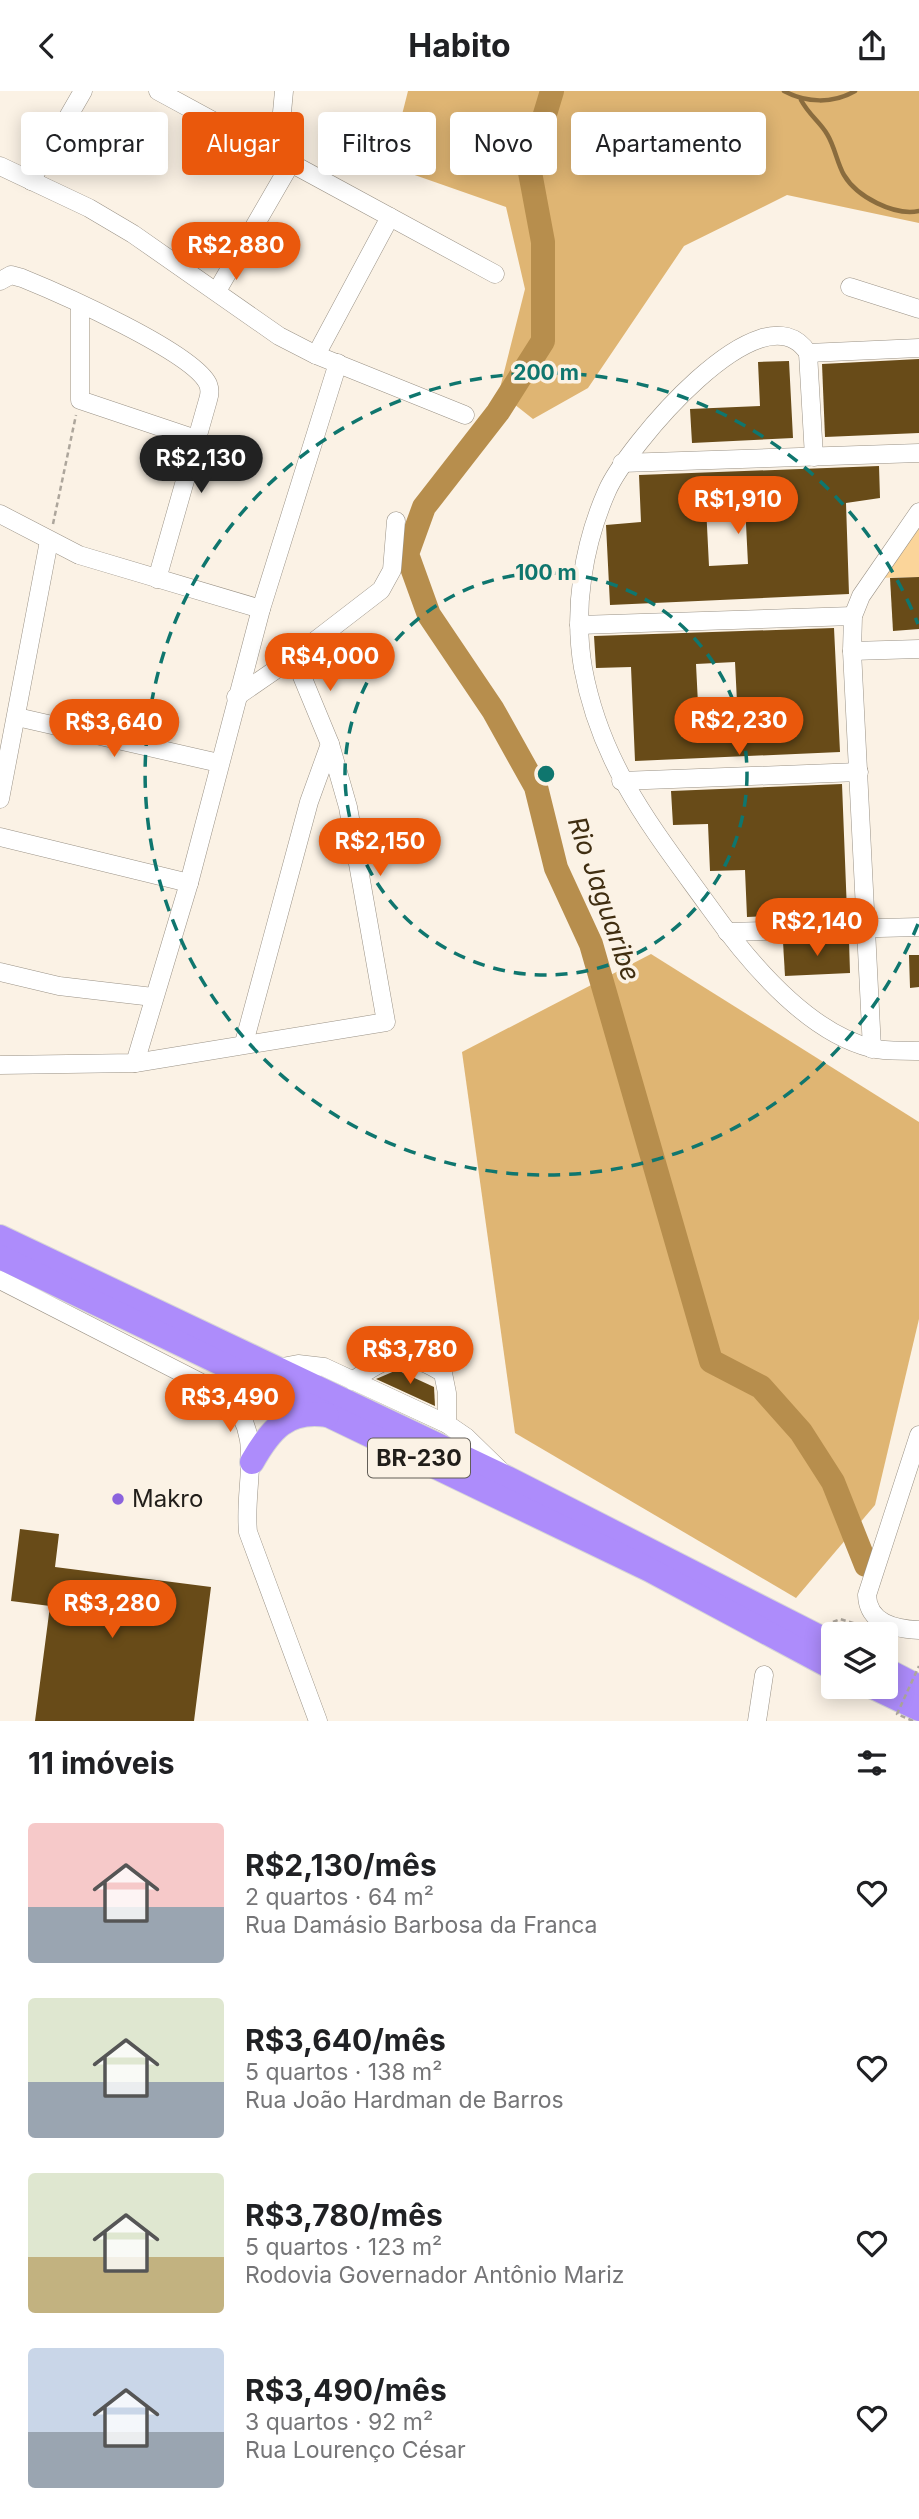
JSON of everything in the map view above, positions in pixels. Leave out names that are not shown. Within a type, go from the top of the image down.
[{"type":"highway","name":"BR-230","points":[[0,1237],[507,1478],[821,1638]]},
{"type":"highway","name":"BR-230","points":[[0,1257],[650,1570],[821,1662]]},
{"type":"highway","points":[[252,1462],[271,1432],[286,1419],[314,1413],[333,1416]]},
{"type":"highway","points":[[898,1676],[919,1687]]},
{"type":"highway","points":[[898,1699],[919,1709]]},
{"type":"street","points":[[31,181],[83,91]]},
{"type":"street","points":[[158,91],[197,112]]},
{"type":"street","points":[[284,91],[284,112]]},
{"type":"street","points":[[0,166],[133,234],[279,336],[316,355],[465,415]]},
{"type":"street","points":[[304,169],[495,274]]},
{"type":"street","points":[[217,291],[277,175]]},
{"type":"street","points":[[316,355],[390,217]]},
{"type":"street","points":[[0,281],[11,275],[22,278],[144,335],[206,380],[210,393],[157,579]]},
{"type":"street","points":[[850,287],[919,309]]},
{"type":"street","points":[[80,305],[80,400],[196,439]]},
{"type":"street","points":[[919,348],[808,353],[789,336],[778,334],[745,345],[690,386],[667,408],[622,463],[607,491],[593,530],[582,574],[579,625],[583,666],[595,720],[621,781],[727,932],[785,997],[822,1023],[872,1049],[919,1051]]},
{"type":"street","points":[[808,353],[814,457]]},
{"type":"street","points":[[135,1063],[189,883],[261,609],[338,363]]},
{"type":"street","points":[[622,463],[919,453]]},
{"type":"street","points":[[872,1049],[852,651],[853,616],[875,572],[919,512]]},
{"type":"street","points":[[0,514],[79,555],[261,609]]},
{"type":"street","points":[[236,697],[294,657],[387,583],[392,570],[396,521]]},
{"type":"street","points":[[0,799],[49,541]]},
{"type":"street","points":[[579,625],[853,616]]},
{"type":"street","points":[[852,651],[919,649]]},
{"type":"street","points":[[0,1065],[135,1063],[386,1021],[348,807],[330,744],[294,657]]},
{"type":"street","points":[[17,717],[219,763]]},
{"type":"street","points":[[244,1043],[309,802],[330,744]]},
{"type":"street","points":[[621,781],[859,772]]},
{"type":"street","points":[[0,837],[189,883]]},
{"type":"street","points":[[727,932],[919,927]]},
{"type":"street","points":[[0,972],[58,986],[153,997]]},
{"type":"street","points":[[0,1280],[227,1396],[243,1416],[248,1429],[252,1462],[246,1512],[248,1532],[318,1721]]},
{"type":"street","points":[[354,1381],[387,1359],[406,1357],[428,1363],[443,1373],[447,1393],[447,1424]]},
{"type":"street","points":[[276,1368],[313,1364],[447,1424],[481,1450],[507,1478]]},
{"type":"street","points":[[919,1435],[867,1595],[870,1612],[880,1621],[898,1629],[919,1630]]},
{"type":"street","points":[[757,1721],[764,1675]]},
{"type":"path","points":[[49,541],[80,400]]},
{"type":"path","points":[[831,1622],[840,1619],[850,1622]]},
{"type":"path","points":[[806,1630],[821,1625]]},
{"type":"path","points":[[912,1721],[897,1714],[919,1667]]},
{"type":"shaded area","points":[[408,91],[919,91],[919,223],[787,195],[684,246],[588,388],[533,419],[499,392],[525,289],[506,207],[415,175],[436,175],[436,112],[403,112]]},
{"type":"shaded area","points":[[919,518],[919,577],[874,578]]},
{"type":"shaded area","points":[[651,954],[919,1122],[919,1319],[875,1505],[796,1598],[515,1433],[462,1052]]},
{"type":"building","points":[[919,359],[919,433],[825,437],[822,364]]},
{"type":"building","points":[[789,361],[793,438],[692,443],[690,409],[760,406],[758,362]]},
{"type":"building","points":[[879,466],[880,498],[846,503],[849,594],[610,605],[606,525],[641,522],[639,475]],"holes":[[[745,504],[748,564],[709,566],[706,506]]]},
{"type":"building","points":[[919,577],[919,629],[893,631],[890,578]]},
{"type":"building","points":[[834,628],[840,752],[635,761],[631,667],[596,668],[594,636]],"holes":[[[735,662],[738,722],[699,724],[696,664]]]},
{"type":"building","points":[[842,784],[847,912],[747,917],[745,870],[710,871],[708,824],[673,825],[671,791]]},
{"type":"building","points":[[849,940],[850,973],[785,976],[783,942]]},
{"type":"building","points":[[909,955],[919,955],[919,987],[910,988]]},
{"type":"building","points":[[397,1370],[434,1387],[435,1406],[376,1379]]},
{"type":"building","points":[[20,1529],[59,1534],[55,1567],[211,1587],[194,1721],[35,1721],[50,1606],[11,1601]]},
{"type":"waterway","name":"Rio Jaguaribe","points":[[552,91],[529,167],[543,242],[543,341],[498,412],[424,507],[407,554],[429,615],[493,710],[536,787],[556,868],[591,944],[711,1361],[761,1387],[801,1432],[833,1482],[866,1565]]},
{"type":"waterway","points":[[784,91],[810,100],[829,100],[855,91]]},
{"type":"waterway","points":[[801,100],[827,134],[844,175],[858,191],[888,208],[919,211]]},
{"type":"place","name":"Makro","points":[[118,1499]]}]
